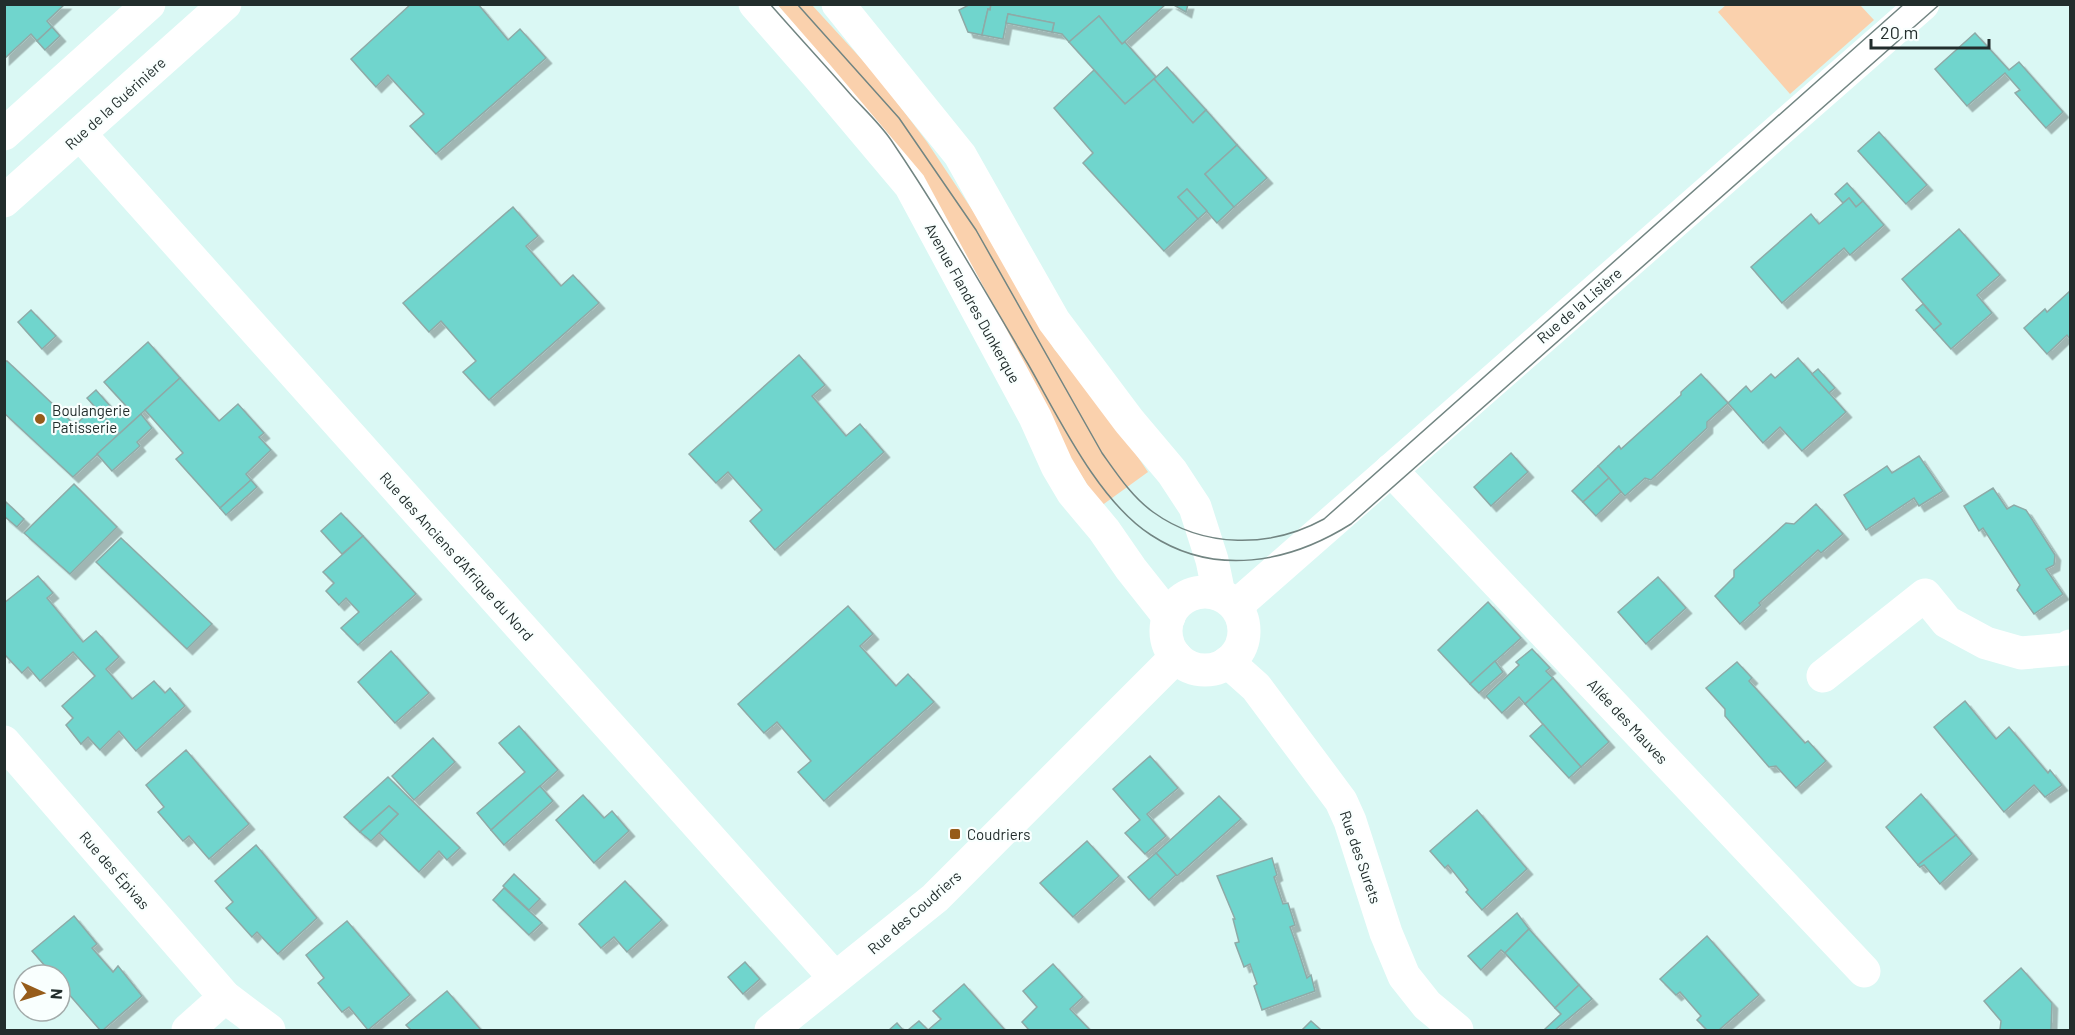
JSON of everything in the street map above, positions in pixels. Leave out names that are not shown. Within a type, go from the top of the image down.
[{"type":"street","points":[[4,134],[149,4]]},
{"type":"street","name":"Rue de la Guérinière","points":[[4,201],[225,4]]},
{"type":"street","name":"Avenue Flandres Dunkerque","points":[[754,4],[910,185],[1035,417],[1073,494],[1104,530],[1169,617]]},
{"type":"street","points":[[838,4],[960,155],[1054,321],[1129,421],[1172,472],[1195,507],[1228,600],[1242,618],[1244,638],[1236,655],[1228,662],[1212,669],[1194,668],[1176,657],[1169,644],[1167,631],[1169,617],[1178,603],[1188,596],[1206,591],[1228,600]]},
{"type":"street","name":"Rue de la Lisière","points":[[1228,600],[1391,470],[1923,4]]},
{"type":"street","name":"Rue des Anciens d'Afrique du Nord","points":[[80,134],[835,978]]},
{"type":"street","name":"Allée des Mauves","points":[[1391,470],[1864,971]]},
{"type":"street","points":[[1823,676],[1925,595],[1947,622],[1986,643],[2020,653],[2067,649],[2070,646]]},
{"type":"street","name":"Rue des Coudriers","points":[[771,1030],[935,898],[1176,657]]},
{"type":"street","name":"Rue des Surets","points":[[1228,662],[1256,687],[1341,801],[1350,821],[1386,933],[1404,976],[1427,1005],[1457,1030]]},
{"type":"street","name":"Rue des Épivas","points":[[4,742],[225,997],[269,1030]]},
{"type":"street","points":[[188,1030],[225,997]]},
{"type":"shaded area","points":[[1727,4],[1860,5],[1874,20],[1790,94],[1718,12]]},
{"type":"shaded area","points":[[762,5],[812,5],[877,76],[927,142],[977,217],[1054,349],[1104,407],[1148,472],[1101,506],[1067,453],[949,246]]},
{"type":"building","points":[[4,4],[65,4],[47,21],[52,27],[37,41],[31,34],[4,59]]},
{"type":"building","points":[[411,4],[478,4],[508,40],[520,29],[546,58],[436,154],[410,126],[424,114],[388,75],[376,87],[351,59]]},
{"type":"building","points":[[966,4],[991,4],[982,35],[968,32],[959,10],[967,6]]},
{"type":"building","points":[[991,4],[1166,4],[1122,44],[1099,16],[1069,42],[1062,34],[1052,32],[1054,23],[1008,14],[1003,39],[982,35]]},
{"type":"building","points":[[1172,4],[1188,4],[1186,12]]},
{"type":"building","points":[[1008,14],[1054,23],[1052,32],[1006,23]]},
{"type":"building","points":[[1099,16],[1122,44],[1125,42],[1156,77],[1125,104],[1069,42]]},
{"type":"building","points":[[52,27],[60,36],[45,50],[37,41]]},
{"type":"building","points":[[1975,33],[2009,70],[2019,62],[2063,112],[2046,128],[2015,93],[2020,90],[2005,73],[1967,106],[1935,69]]},
{"type":"building","points":[[1167,67],[1206,110],[1193,123],[1154,79]]},
{"type":"building","points":[[1094,70],[1125,104],[1154,79],[1193,123],[1206,110],[1237,145],[1205,174],[1234,207],[1217,223],[1187,189],[1178,197],[1198,219],[1164,251],[1083,163],[1093,153],[1054,108]]},
{"type":"building","points":[[1879,132],[1927,185],[1906,204],[1858,151]]},
{"type":"building","points":[[1237,145],[1267,178],[1234,207],[1205,174]]},
{"type":"building","points":[[1847,183],[1863,201],[1856,207],[1849,198],[1843,203],[1835,194]]},
{"type":"building","points":[[1187,189],[1207,211],[1198,219],[1178,197]]},
{"type":"building","points":[[1849,198],[1856,207],[1863,201],[1884,225],[1850,255],[1844,248],[1782,303],[1751,267],[1811,214],[1819,224]]},
{"type":"building","points":[[513,207],[538,236],[526,246],[561,286],[573,275],[599,303],[489,400],[463,372],[476,361],[441,321],[429,332],[403,303]]},
{"type":"building","points":[[1959,229],[2000,275],[1977,295],[1992,313],[1951,349],[1934,330],[1941,324],[1902,279]]},
{"type":"building","points":[[2070,291],[2070,339],[2067,335],[2047,354],[2024,328],[2045,309],[2047,312]]},
{"type":"building","points":[[1923,304],[1941,324],[1934,330],[1916,310]]},
{"type":"building","points":[[31,310],[56,336],[42,349],[18,322]]},
{"type":"building","points":[[148,342],[180,378],[119,434],[87,398],[96,390],[118,415],[127,407],[104,382]]},
{"type":"building","points":[[799,355],[825,385],[812,396],[846,436],[860,424],[884,452],[775,550],[750,521],[762,510],[728,472],[716,483],[689,454]]},
{"type":"building","points":[[1798,358],[1846,412],[1802,451],[1780,427],[1763,443],[1728,403],[1746,386],[1751,392],[1771,374],[1775,378]]},
{"type":"building","name":"Boulangerie Patisserie","points":[[4,361],[7,361],[75,425],[95,407],[119,434],[73,477],[4,413]]},
{"type":"building","points":[[1818,369],[1835,388],[1829,393],[1812,374]]},
{"type":"building","points":[[1701,374],[1728,403],[1707,422],[1707,428],[1651,480],[1645,478],[1625,496],[1598,466],[1619,446],[1621,449]]},
{"type":"building","points":[[180,378],[219,421],[238,404],[264,433],[259,437],[271,450],[246,474],[251,480],[220,508],[176,459],[183,453],[145,410]]},
{"type":"building","points":[[141,414],[152,428],[137,442],[140,446],[112,471],[97,454]]},
{"type":"building","points":[[1511,453],[1528,472],[1491,506],[1474,487]]},
{"type":"building","points":[[1919,456],[1943,491],[1919,506],[1914,498],[1866,530],[1844,495],[1887,466],[1892,473]]},
{"type":"building","points":[[1598,466],[1609,478],[1583,502],[1572,491]]},
{"type":"building","points":[[1609,478],[1621,492],[1596,516],[1583,502]]},
{"type":"building","points":[[251,480],[257,487],[226,515],[220,508]]},
{"type":"building","points":[[74,484],[117,527],[70,574],[24,533]]},
{"type":"building","points":[[1993,488],[2007,509],[2014,505],[2026,510],[2055,555],[2054,565],[2046,569],[2063,594],[2034,614],[2017,590],[2020,585],[1983,528],[1979,531],[1964,506]]},
{"type":"building","points":[[6,502],[24,519],[17,527],[4,516]]},
{"type":"building","points":[[1816,504],[1843,534],[1821,553],[1818,550],[1759,603],[1761,605],[1740,624],[1715,596],[1734,577],[1734,570],[1786,523],[1794,524]]},
{"type":"building","points":[[341,513],[363,536],[342,554],[321,531]]},
{"type":"building","points":[[363,536],[416,594],[358,645],[341,628],[359,612],[346,598],[339,605],[326,591],[334,583],[323,572]]},
{"type":"building","points":[[121,538],[212,624],[187,649],[96,562]]},
{"type":"building","points":[[38,576],[53,593],[47,598],[83,642],[96,631],[119,657],[106,669],[132,699],[154,681],[165,693],[170,688],[185,706],[136,751],[119,731],[100,750],[88,737],[81,744],[66,725],[73,718],[62,706],[95,676],[73,652],[40,681],[28,667],[22,673],[6,656],[4,657],[4,603]]},
{"type":"building","points":[[1658,577],[1686,608],[1646,644],[1618,612]]},
{"type":"building","points":[[1488,602],[1521,638],[1470,684],[1438,650]]},
{"type":"building","points":[[848,606],[873,634],[860,646],[896,686],[908,674],[934,702],[824,801],[798,772],[811,761],[777,722],[764,733],[738,704]]},
{"type":"building","points":[[1532,649],[1550,668],[1546,671],[1553,678],[1525,704],[1519,697],[1502,713],[1486,696],[1519,665],[1516,662]]},
{"type":"building","points":[[391,651],[429,693],[395,723],[358,682]]},
{"type":"building","points":[[1495,661],[1503,672],[1479,693],[1470,684]]},
{"type":"building","points":[[1737,662],[1752,678],[1749,681],[1805,743],[1808,741],[1826,761],[1796,788],[1776,766],[1769,767],[1725,716],[1725,709],[1706,688]]},
{"type":"building","points":[[1553,678],[1609,742],[1581,767],[1525,704]]},
{"type":"building","points":[[1965,701],[1996,739],[2009,727],[2048,773],[2050,770],[2062,785],[2045,797],[2034,785],[2004,812],[1934,727]]},
{"type":"building","points":[[1543,724],[1581,767],[1569,778],[1530,736]]},
{"type":"building","points":[[519,726],[558,770],[491,830],[477,813],[525,772],[499,743]]},
{"type":"building","points":[[433,738],[455,762],[414,800],[392,776]]},
{"type":"building","points":[[186,750],[249,824],[209,859],[189,836],[183,841],[158,812],[164,807],[146,785]]},
{"type":"building","points":[[1150,756],[1178,788],[1147,814],[1166,836],[1145,854],[1125,833],[1140,820],[1113,789]]},
{"type":"building","points":[[388,777],[460,848],[447,860],[439,851],[419,872],[379,833],[398,814],[389,806],[360,832],[344,817]]},
{"type":"building","points":[[540,786],[553,801],[504,845],[491,830]]},
{"type":"building","points":[[1921,794],[1956,835],[1918,865],[1886,827]]},
{"type":"building","points":[[583,795],[604,818],[612,811],[629,831],[594,863],[556,820]]},
{"type":"building","points":[[1219,796],[1241,819],[1177,876],[1156,853]]},
{"type":"building","points":[[389,806],[398,814],[371,841],[360,832]]},
{"type":"building","points":[[1477,810],[1527,869],[1482,910],[1466,892],[1468,890],[1448,865],[1445,868],[1430,851]]},
{"type":"building","points":[[1956,835],[1972,854],[1940,884],[1924,865],[1920,867],[1918,865]]},
{"type":"building","points":[[1087,841],[1119,876],[1073,917],[1040,883]]},
{"type":"building","points":[[256,845],[317,918],[278,954],[257,932],[252,937],[226,908],[233,902],[215,881]]},
{"type":"building","points":[[1156,853],[1176,875],[1149,900],[1128,877]]},
{"type":"building","points":[[1272,858],[1277,875],[1274,877],[1283,904],[1288,903],[1295,925],[1290,927],[1307,978],[1311,975],[1315,991],[1262,1010],[1250,964],[1244,967],[1235,943],[1239,942],[1233,919],[1235,919],[1217,876]]},
{"type":"building","points":[[514,874],[540,899],[529,910],[503,886]]},
{"type":"building","points":[[625,881],[662,920],[627,952],[614,937],[601,948],[579,924]]},
{"type":"building","points":[[504,888],[542,923],[529,935],[493,900]]},
{"type":"building","points":[[1517,913],[1529,929],[1505,953],[1501,950],[1481,970],[1468,956]]},
{"type":"building","points":[[74,916],[97,944],[92,948],[113,972],[118,966],[142,996],[103,1030],[100,1030],[72,998],[72,963],[42,963],[32,951]]},
{"type":"building","points":[[347,921],[410,995],[368,1030],[349,1007],[342,1012],[318,983],[324,978],[306,955]]},
{"type":"building","points":[[1529,929],[1579,985],[1555,1008],[1505,953]]},
{"type":"building","points":[[1707,936],[1759,995],[1719,1030],[1707,1030],[1697,1020],[1701,1016],[1680,992],[1676,995],[1660,979]]},
{"type":"building","points":[[745,962],[760,979],[743,994],[728,977]]},
{"type":"building","points":[[1053,964],[1083,997],[1070,1009],[1090,1030],[1029,1030],[1022,1022],[1037,1007],[1023,991]]},
{"type":"building","points":[[2021,968],[2052,1003],[2051,1030],[2000,1030],[2001,1021],[1984,1001]]},
{"type":"building","points":[[964,984],[1003,1030],[928,1030],[941,1019],[933,1011]]},
{"type":"building","points":[[1579,985],[1592,999],[1555,1030],[1544,1030],[1561,1014],[1555,1008]]},
{"type":"building","points":[[447,991],[481,1030],[411,1030],[406,1025]]},
{"type":"building","points":[[919,1021],[928,1030],[908,1030]]},
{"type":"building","points":[[1311,1021],[1321,1030],[1302,1030]]},
{"type":"building","points":[[897,1023],[903,1030],[889,1030]]},
{"type":"tram line","points":[[770,4],[891,140],[961,251],[1081,457],[1114,502],[1151,535],[1175,548],[1201,556],[1226,560],[1252,560],[1277,556],[1303,548],[1351,524],[1940,4]]},
{"type":"tram line","points":[[797,4],[899,118],[976,230],[1102,453],[1125,485],[1145,506],[1173,524],[1194,533],[1238,540],[1282,535],[1304,529],[1324,519],[1904,4]]},
{"type":"place","name":"Boulangerie Patisserie","points":[[40,419]]},
{"type":"place","name":"Coudriers","points":[[955,834]]}]
